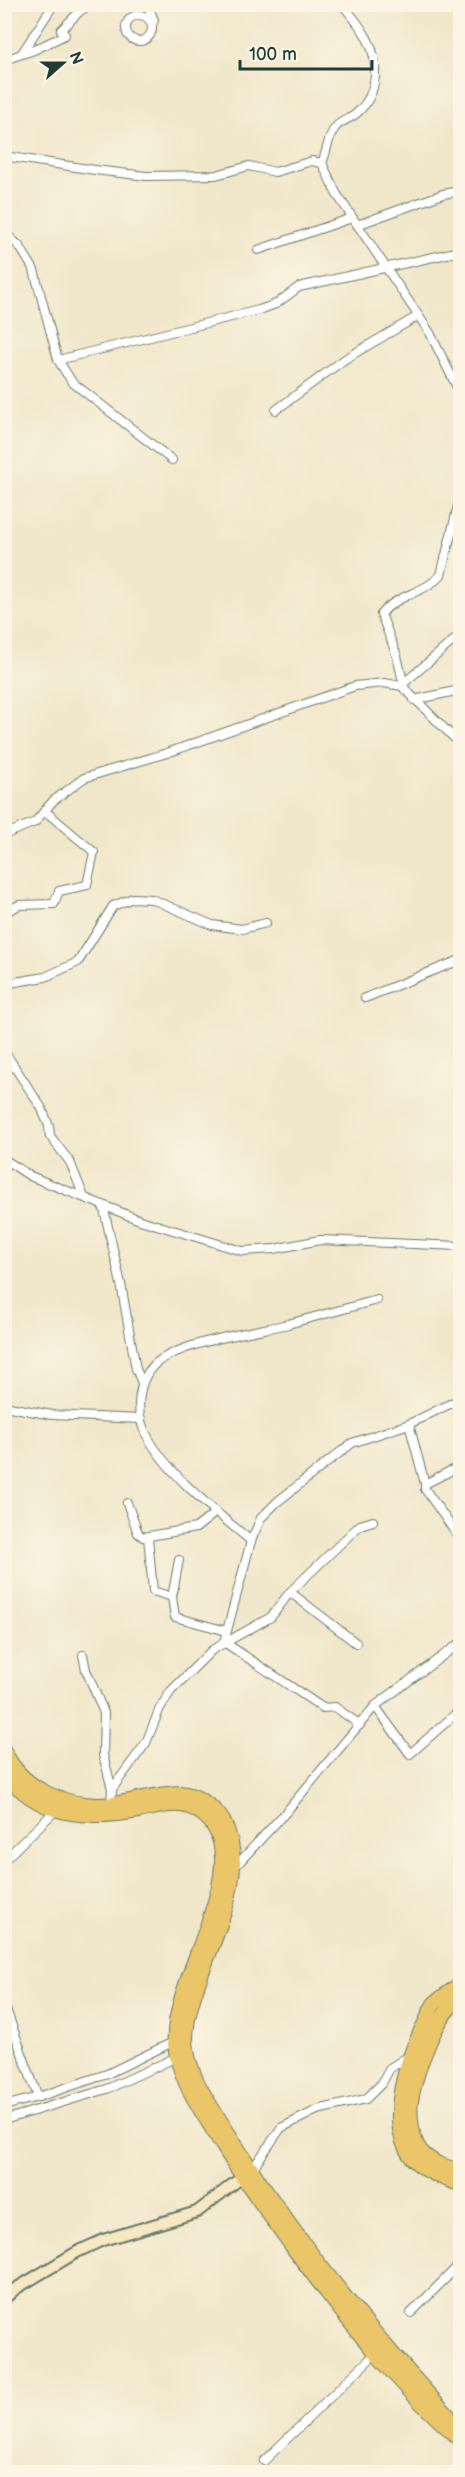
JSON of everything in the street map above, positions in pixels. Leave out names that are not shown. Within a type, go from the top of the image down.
[{"type":"highway","points":[[4,1751],[31,1785],[46,1794],[81,1805],[111,1804],[183,1793],[199,1798],[222,1818],[233,1845],[233,1869],[188,2014],[187,2052],[190,2066],[246,2174],[343,2297],[460,2428]]},
{"type":"highway","points":[[4,1772],[24,1794],[56,1810],[80,1816],[112,1815],[181,1805],[194,1808],[212,1824],[222,1848],[223,1860],[218,1912],[177,2012],[175,2041],[180,2070],[191,2096],[335,2304],[376,2353],[460,2439]]},
{"type":"highway","points":[[460,1985],[434,2005],[416,2038],[400,2098],[399,2116],[402,2139],[412,2157],[422,2168],[460,2184]]},
{"type":"highway","points":[[460,2000],[452,2004],[441,2020],[423,2060],[410,2102],[414,2134],[420,2150],[431,2160],[446,2168],[460,2170]]},
{"type":"street","points":[[21,55],[54,4]]},
{"type":"street","points":[[4,60],[21,55],[65,35],[61,30],[80,11],[92,4]]},
{"type":"street","points":[[147,4],[154,20],[152,25]]},
{"type":"street","points":[[342,4],[368,39],[375,62],[375,78],[369,99],[357,114],[334,128],[322,163],[336,193],[418,316],[451,375],[460,399]]},
{"type":"street","points":[[4,156],[147,176],[216,175],[249,166],[276,172],[312,161],[322,163]]},
{"type":"street","points":[[357,225],[443,194],[460,191]]},
{"type":"street","points":[[258,250],[352,218]]},
{"type":"street","points":[[4,232],[20,247],[34,270],[58,360],[72,382],[172,460]]},
{"type":"street","points":[[58,360],[259,310],[276,304],[299,287],[460,251]]},
{"type":"street","points":[[276,410],[345,359],[418,316]]},
{"type":"street","points":[[460,498],[441,575],[432,585],[388,605],[381,614],[397,656],[404,686],[414,700],[460,744]]},
{"type":"street","points":[[4,835],[35,822],[53,801],[84,778],[100,772],[167,753],[355,686],[384,683],[404,686],[460,635]]},
{"type":"street","points":[[414,700],[460,690]]},
{"type":"street","points":[[4,913],[18,905],[54,904],[59,891],[87,885],[94,852],[45,811]]},
{"type":"street","points":[[4,984],[45,977],[78,962],[113,906],[133,898],[152,899],[212,925],[242,929],[266,923]]},
{"type":"street","points":[[365,998],[460,960]]},
{"type":"street","points":[[4,1051],[40,1107],[49,1126],[50,1136],[70,1162],[84,1197]]},
{"type":"street","points":[[4,1159],[30,1176],[140,1220],[242,1251],[274,1249],[320,1240],[460,1246]]},
{"type":"street","points":[[102,1205],[121,1284],[136,1369],[142,1383]]},
{"type":"street","points":[[250,1541],[188,1486],[163,1458],[146,1433],[141,1419],[142,1383],[155,1364],[193,1346],[377,1300]]},
{"type":"street","points":[[224,1642],[250,1541],[261,1518],[277,1502],[352,1443],[409,1424],[460,1399]]},
{"type":"street","points":[[4,1406],[61,1416],[141,1419]]},
{"type":"street","points":[[409,1424],[425,1490],[460,1539]]},
{"type":"street","points":[[425,1484],[460,1466]]},
{"type":"street","points":[[127,1503],[138,1533],[140,1536],[148,1537],[196,1528],[216,1512]]},
{"type":"street","points":[[112,1789],[146,1743],[160,1708],[171,1691],[212,1650],[271,1617],[290,1592],[360,1525],[373,1521]]},
{"type":"street","points":[[148,1537],[153,1591],[172,1596]]},
{"type":"street","points":[[179,1560],[172,1596],[175,1617],[227,1631]]},
{"type":"street","points":[[290,1592],[356,1643]]},
{"type":"street","points":[[224,1642],[323,1708],[336,1707],[360,1725]]},
{"type":"street","points":[[233,1869],[286,1812],[375,1706],[460,1643]]},
{"type":"street","points":[[83,1655],[86,1670],[104,1713],[103,1755],[112,1789],[111,1804]]},
{"type":"street","points":[[375,1706],[410,1754],[460,1712]]},
{"type":"street","points":[[4,1860],[56,1810]]},
{"type":"street","points":[[4,2004],[38,2097]]},
{"type":"street","points":[[4,2106],[107,2074],[175,2041]]},
{"type":"street","points":[[4,2299],[15,2289],[77,2252],[103,2240],[197,2212],[246,2174],[281,2128],[317,2110],[366,2099],[382,2083],[390,2068],[411,2055]]},
{"type":"street","points":[[4,2120],[106,2089],[177,2057]]},
{"type":"street","points":[[411,2313],[460,2264]]},
{"type":"street","points":[[264,2461],[376,2353]]}]
